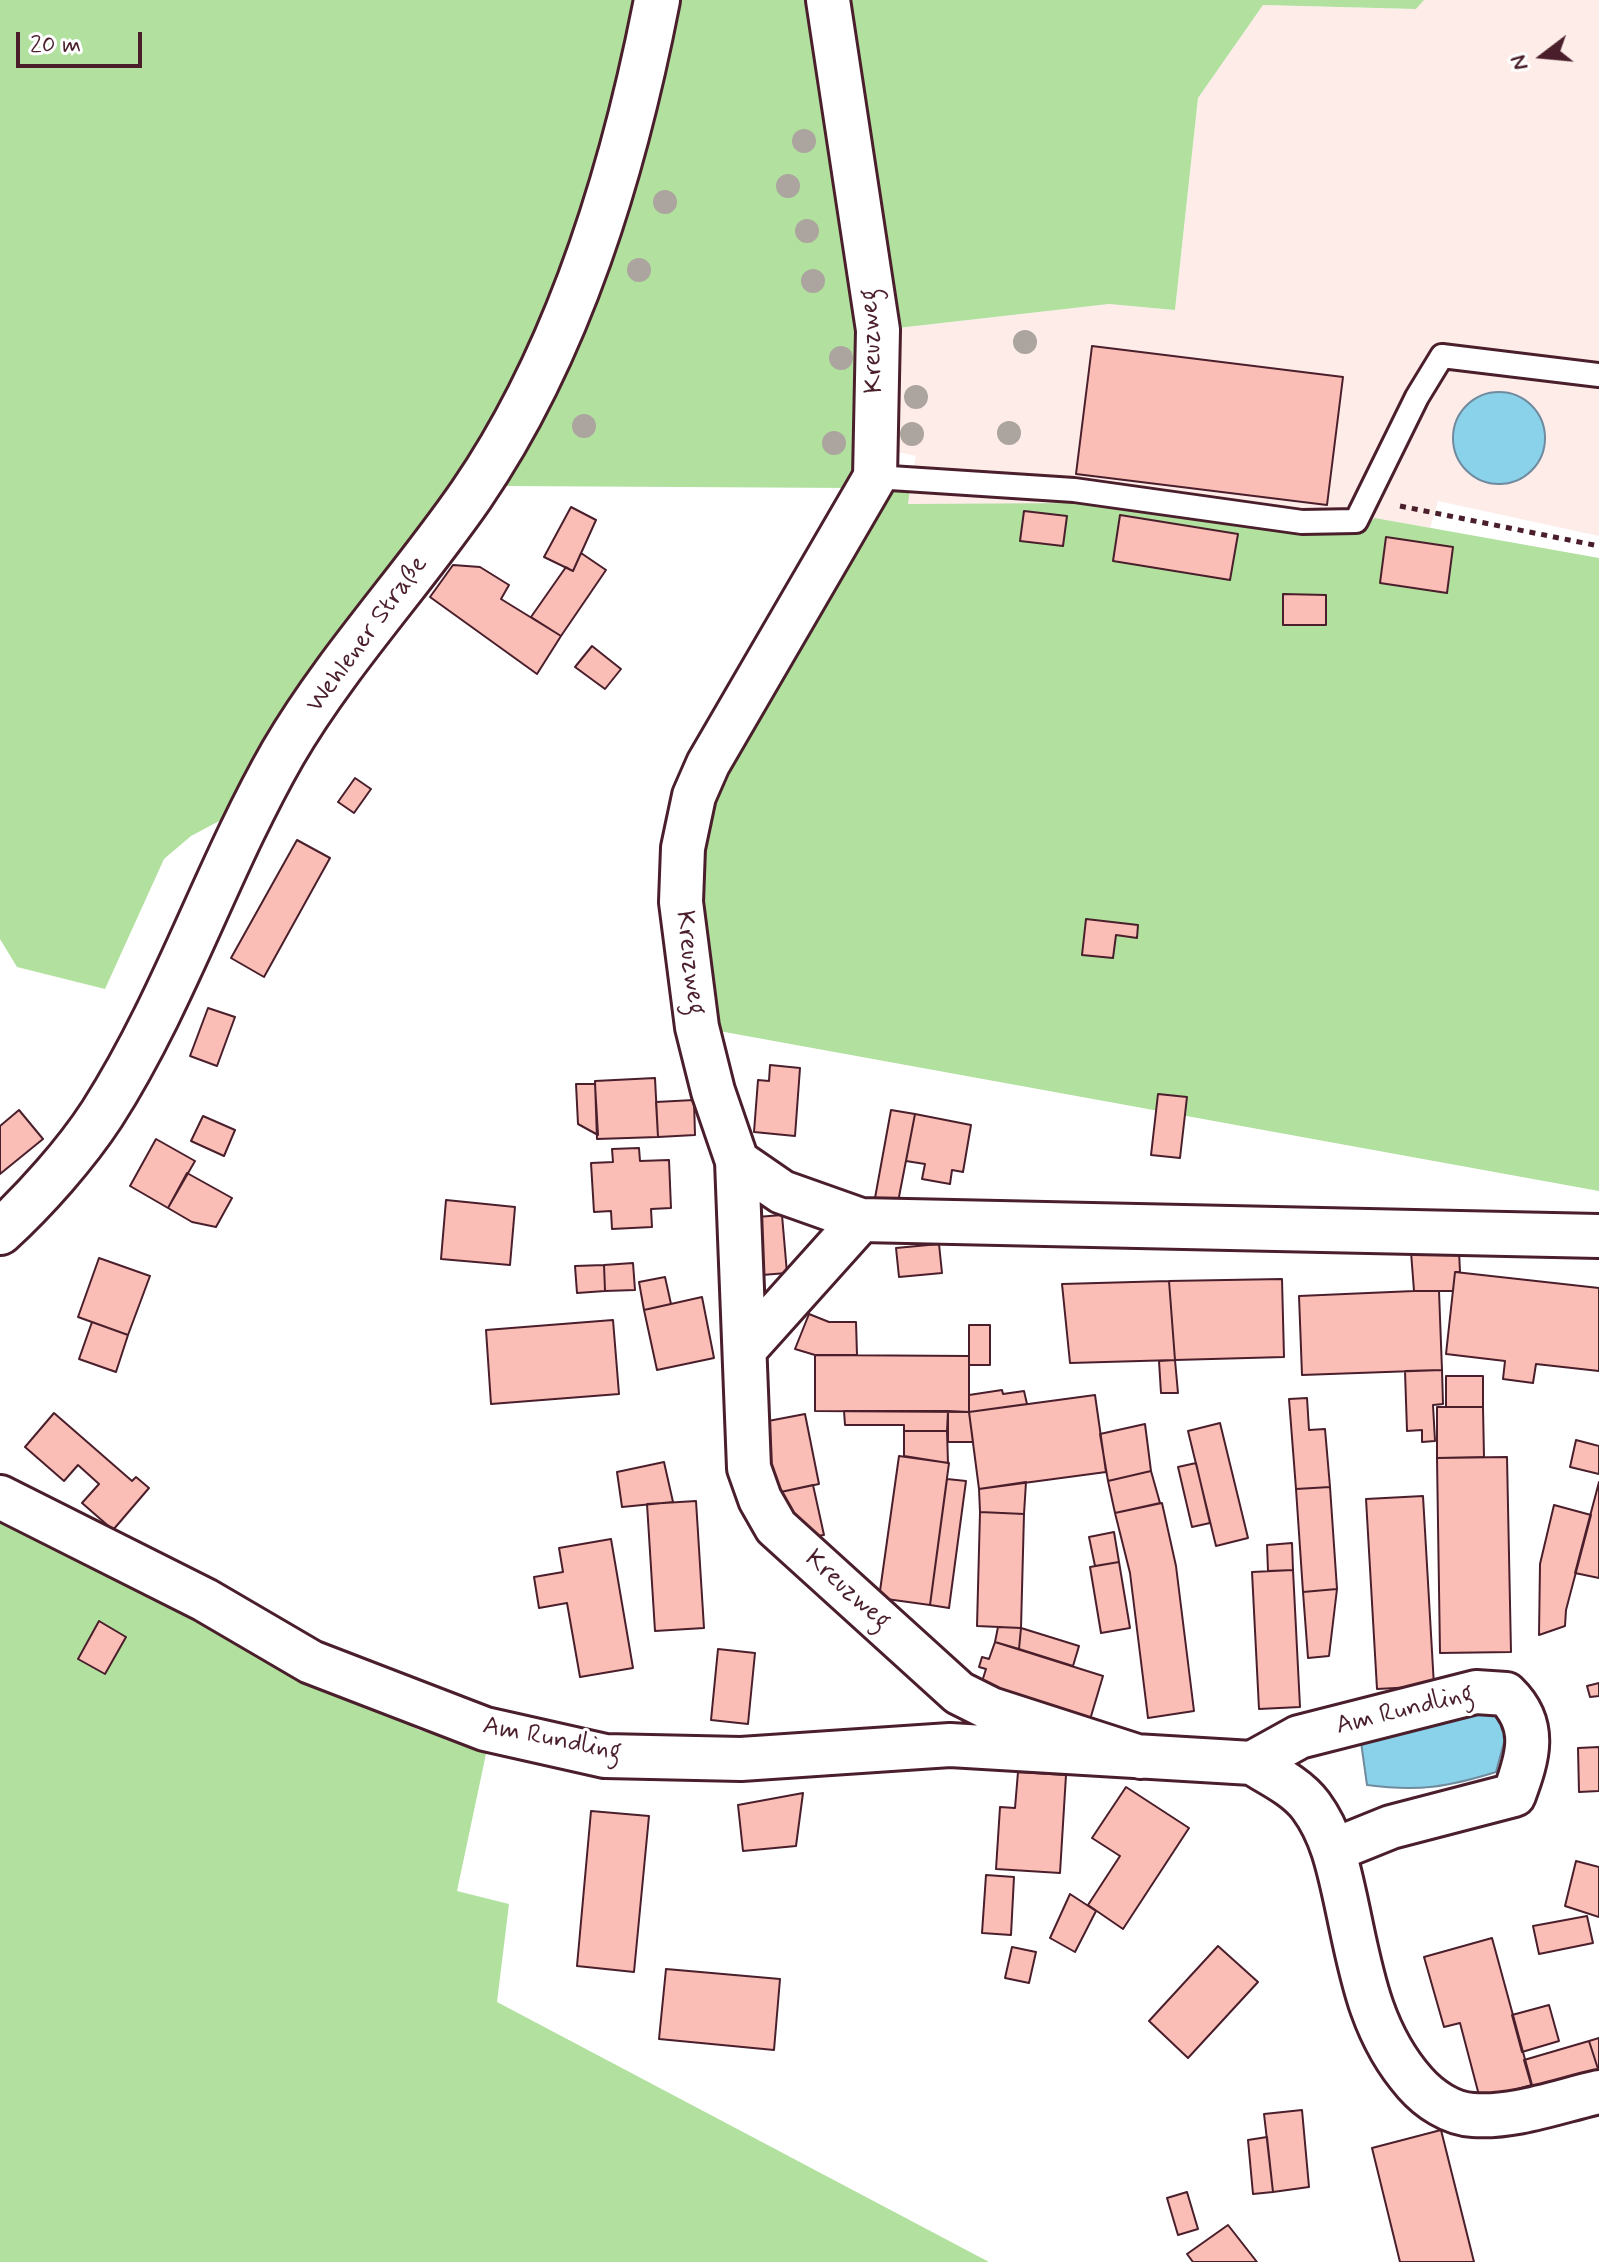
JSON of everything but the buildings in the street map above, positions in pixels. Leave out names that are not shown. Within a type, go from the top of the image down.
[{"type":"street","name":"Wehlener Straße","points":[[0,1232],[20,1213],[100,1116],[158,1015],[248,819],[284,751],[473,492],[532,391],[593,246],[646,60],[657,0]]},
{"type":"street","name":"Kreuzweg","points":[[828,0],[878,330],[875,477],[708,764],[694,796],[683,848],[681,902],[697,1027],[713,1091],[737,1161],[747,1347],[749,1468],[760,1499],[776,1527],[959,1693],[991,1709],[1140,1757]]},
{"type":"street","points":[[737,1161],[782,1192],[861,1220],[1599,1236]]},
{"type":"street","points":[[747,1347],[861,1220]]},
{"type":"street","name":"Am Rundling","points":[[0,1497],[205,1600],[311,1662],[485,1729],[605,1756],[741,1759],[950,1745],[1252,1763],[1284,1782],[1311,1805],[1334,1850],[1367,2000],[1394,2059],[1424,2093],[1449,2109],[1470,2115],[1497,2114],[1599,2092]]},
{"type":"street","name":"Am Rundling","points":[[1252,1763],[1299,1737],[1476,1692],[1506,1694],[1520,1707],[1527,1726],[1530,1749],[1514,1795],[1391,1827],[1334,1850]]},
{"type":"lane","points":[[875,477],[1074,490],[1302,522],[1356,521],[1417,397],[1442,356],[1599,375]]},
{"type":"path","points":[[1366,499],[1599,546]]},
{"type":"shaded area","points":[[1424,0],[1599,0],[1599,536],[1438,501],[1430,528],[1376,518],[1360,530],[1288,532],[989,505],[907,504],[916,456],[893,451],[889,329],[1109,304],[1175,310],[1198,98],[1263,5],[1416,9]]},
{"type":"green space","points":[[0,0],[641,0],[575,238],[512,388],[456,493],[274,734],[223,819],[191,836],[164,859],[105,989],[17,967],[0,939]]},
{"type":"green space","points":[[676,0],[811,0],[863,333],[855,488],[504,486],[551,397]]},
{"type":"green space","points":[[840,0],[1424,0],[1416,9],[1263,5],[1198,98],[1175,310],[1109,304],[889,329]]},
{"type":"green space","points":[[875,477],[911,480],[908,504],[1081,503],[1288,532],[1360,530],[1375,518],[1599,558],[1599,1191],[697,1027],[683,848]]},
{"type":"green space","points":[[0,1516],[203,1625],[419,1730],[487,1749],[457,1891],[509,1904],[497,2002],[989,2262],[0,2262]]},
{"type":"water","points":[[1499,392],[1517,395],[1532,405],[1542,420],[1545,438],[1542,456],[1532,471],[1517,481],[1499,484],[1481,481],[1466,471],[1456,456],[1453,438],[1456,420],[1466,405],[1481,395]]},
{"type":"water","points":[[1480,1709],[1494,1715],[1507,1731],[1496,1772],[1433,1787],[1367,1785],[1361,1742]]}]
